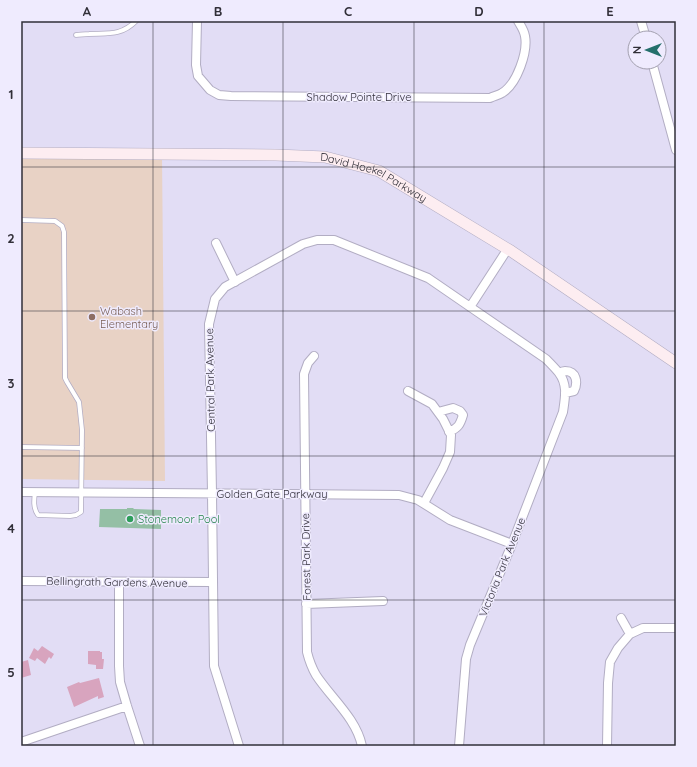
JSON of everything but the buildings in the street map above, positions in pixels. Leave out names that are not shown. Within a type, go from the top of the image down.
[{"type":"main road","name":"David Hoekel Parkway","points":[[21,153],[269,155],[325,157],[379,171],[507,250],[511,251],[676,363]]},
{"type":"street","name":"Shadow Pointe Drive","points":[[197,21],[196,65],[198,76],[210,90],[219,95],[490,98],[503,92],[513,82],[520,68],[524,53],[525,37],[522,27],[518,21]]},
{"type":"street","points":[[654,70],[676,150]]},
{"type":"street","name":"Central Park Avenue","points":[[239,746],[214,666],[209,324],[215,299],[225,287],[303,244],[317,240],[334,240],[428,278],[470,307]]},
{"type":"street","points":[[216,243],[236,282]]},
{"type":"street","points":[[470,307],[507,250]]},
{"type":"street","name":"Victoria Park Avenue","points":[[459,746],[466,658],[563,412],[565,392],[565,384],[559,373],[546,359],[470,307]]},
{"type":"street","name":"Forest Park Drive","points":[[314,356],[308,363],[304,374],[307,652],[316,675],[351,721],[358,732],[362,746]]},
{"type":"street","name":"Victoria Park Avenue","points":[[559,373],[566,371],[572,373],[576,379],[574,391],[565,392]]},
{"type":"street","points":[[408,391],[432,404],[443,418],[451,435],[450,452],[424,503]]},
{"type":"street","points":[[438,412],[453,408],[460,410],[463,415],[461,422],[456,429],[449,432]]},
{"type":"street","name":"Golden Gate Parkway","points":[[21,492],[399,495],[418,500],[450,520],[512,544]]},
{"type":"street","name":"Bellingrath Gardens Avenue","points":[[21,581],[213,582]]},
{"type":"street","points":[[119,582],[120,682],[140,746]]},
{"type":"street","points":[[306,604],[383,601]]},
{"type":"street","points":[[621,618],[630,634]]},
{"type":"street","points":[[607,746],[608,683],[610,662],[618,648],[630,634],[643,628],[676,628]]},
{"type":"street","points":[[21,742],[127,706]]},
{"type":"lane","points":[[76,35],[117,33],[127,29],[136,21]]},
{"type":"lane","points":[[21,220],[55,221],[62,226],[64,232],[65,378],[79,402],[82,430],[82,512],[70,516],[38,515],[34,508],[35,492]]},
{"type":"lane","points":[[21,448],[82,448]]},
{"type":"shaded area","name":"Wabash Elementary","points":[[21,153],[162,154],[165,481],[21,479]]},
{"type":"green space","name":"Stonemoor Pool","points":[[127,508],[161,510],[161,529],[99,527],[100,509]]},
{"type":"place","name":"Wabash Elementary","points":[[92,317]]},
{"type":"place","name":"Stonemoor Pool","points":[[130,519]]}]
